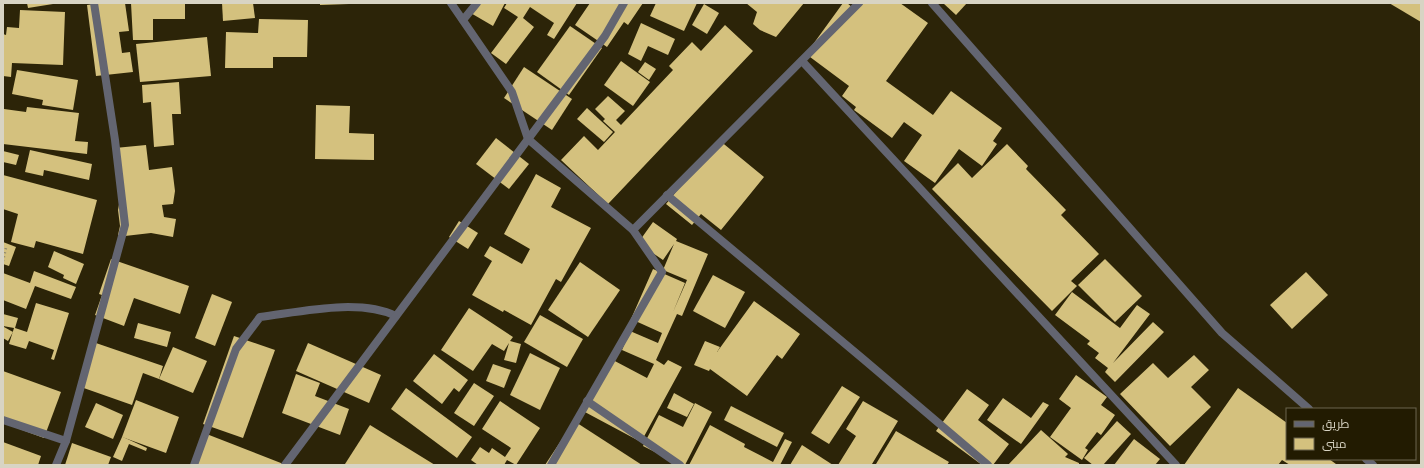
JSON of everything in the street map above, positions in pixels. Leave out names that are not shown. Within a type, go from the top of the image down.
[{"type":"street","points":[[56,465],[66,441],[125,225],[115,140],[94,3]]},
{"type":"street","points":[[451,3],[512,92],[528,139],[633,230],[662,272],[551,465]]},
{"type":"street","points":[[463,20],[477,3]]},
{"type":"street","points":[[285,465],[605,36],[624,3]]},
{"type":"street","points":[[633,230],[859,3]]},
{"type":"street","points":[[932,3],[1222,333],[1308,408]]},
{"type":"street","points":[[802,61],[1176,465]]},
{"type":"street","points":[[667,196],[988,465]]},
{"type":"street","points":[[194,465],[236,349],[260,317],[329,308],[357,308],[386,311],[396,316]]},
{"type":"street","points":[[587,401],[680,465]]},
{"type":"street","points":[[3,420],[66,441]]},
{"type":"path","points":[[3,260],[6,248]]},
{"type":"building","points":[[27,3],[53,3],[53,4],[28,8]]},
{"type":"building","points":[[101,3],[125,3],[129,31],[119,32],[122,53],[130,52],[133,72],[96,76],[87,5]]},
{"type":"building","points":[[131,3],[185,3],[185,19],[153,19],[153,40],[133,40]]},
{"type":"building","points":[[222,3],[253,3],[255,18],[223,21]]},
{"type":"building","points":[[320,3],[349,3],[349,4],[320,5]]},
{"type":"building","points":[[474,3],[505,3],[493,26],[469,12]]},
{"type":"building","points":[[507,3],[577,3],[554,39],[547,35],[554,23],[530,7],[523,18],[534,27],[506,64],[491,53],[518,17],[504,8]]},
{"type":"building","points":[[590,3],[643,3],[628,25],[624,22],[607,47],[575,25]]},
{"type":"building","points":[[656,3],[697,3],[684,31],[650,16]]},
{"type":"building","points":[[746,3],[804,3],[776,37],[760,30],[753,24],[757,12]]},
{"type":"building","points":[[843,3],[847,3],[853,8],[857,3],[900,3],[928,23],[886,81],[933,115],[951,91],[1002,128],[993,141],[997,144],[982,166],[959,149],[935,183],[904,161],[922,135],[904,122],[892,138],[854,110],[856,107],[842,96],[849,86],[806,54]]},
{"type":"building","points":[[943,3],[967,3],[956,15]]},
{"type":"building","points":[[1389,3],[1421,3],[1421,22]]},
{"type":"building","points":[[704,4],[719,13],[707,34],[692,25]]},
{"type":"building","points":[[20,10],[65,12],[63,65],[12,63],[11,77],[3,76],[3,34],[6,35],[7,27],[19,28]]},
{"type":"building","points":[[259,19],[308,20],[307,57],[273,57],[273,68],[225,68],[226,32],[258,33]]},
{"type":"building","points":[[641,23],[675,39],[668,55],[648,46],[641,61],[628,54]]},
{"type":"building","points":[[725,25],[753,51],[608,204],[561,160],[584,136],[598,150],[615,132],[603,121],[605,119],[595,109],[608,96],[625,111],[616,120],[621,125],[673,70],[669,66],[692,42],[701,51]]},
{"type":"building","points":[[570,26],[602,48],[569,95],[537,72]]},
{"type":"building","points":[[207,37],[211,76],[140,82],[136,44]]},
{"type":"building","points":[[621,61],[650,82],[633,106],[604,85]]},
{"type":"building","points":[[645,62],[656,69],[649,80],[638,72]]},
{"type":"building","points":[[524,67],[572,99],[552,130],[504,98]]},
{"type":"building","points":[[17,70],[78,80],[73,110],[42,105],[43,100],[12,94]]},
{"type":"building","points":[[179,82],[181,114],[172,114],[174,145],[154,147],[151,102],[143,103],[142,85]]},
{"type":"building","points":[[316,105],[350,106],[349,133],[374,134],[374,160],[315,159]]},
{"type":"building","points":[[27,107],[79,113],[75,141],[88,142],[87,154],[3,144],[4,109],[26,112]]},
{"type":"building","points":[[587,108],[613,132],[604,142],[577,119]]},
{"type":"building","points":[[496,138],[529,164],[509,189],[476,164]]},
{"type":"building","points":[[719,140],[764,177],[721,230],[701,214],[692,225],[666,204]]},
{"type":"building","points":[[1007,144],[1028,166],[1026,169],[1066,210],[1061,215],[1099,254],[1071,281],[1077,286],[1052,311],[932,189],[958,163],[972,178]]},
{"type":"building","points":[[146,145],[149,170],[172,167],[175,191],[173,204],[162,205],[164,217],[176,219],[173,237],[151,233],[125,236],[118,235],[120,226],[118,210],[121,194],[115,148]]},
{"type":"building","points":[[30,150],[92,164],[89,180],[44,170],[43,176],[25,172]]},
{"type":"building","points":[[3,151],[19,155],[16,165],[3,162]]},
{"type":"building","points":[[536,174],[561,188],[551,207],[591,228],[561,282],[556,279],[531,325],[472,295],[492,261],[484,256],[490,246],[522,264],[530,249],[504,234]]},
{"type":"building","points":[[3,175],[97,200],[83,254],[36,241],[34,248],[11,242],[18,214],[3,209]]},
{"type":"building","points":[[459,221],[478,233],[468,249],[449,237]]},
{"type":"building","points":[[653,222],[677,239],[676,241],[708,254],[682,316],[677,314],[656,360],[664,365],[668,360],[682,367],[641,442],[583,411],[611,359],[647,378],[654,364],[622,350],[630,331],[658,343],[662,333],[631,319],[653,269],[685,283],[673,312],[687,280],[663,270],[674,244],[663,260],[638,243]]},
{"type":"building","points":[[3,242],[16,247],[9,266],[3,264]]},
{"type":"building","points":[[54,251],[84,264],[76,284],[63,278],[64,275],[48,267]]},
{"type":"building","points":[[111,259],[189,286],[180,314],[134,298],[124,326],[95,315],[102,295],[99,294]]},
{"type":"building","points":[[1105,259],[1142,296],[1115,322],[1078,285]]},
{"type":"building","points":[[580,262],[620,290],[588,337],[548,310]]},
{"type":"building","points":[[34,271],[76,287],[71,299],[35,286],[26,309],[3,300],[3,273],[30,283]]},
{"type":"building","points":[[1306,272],[1328,295],[1292,329],[1270,305]]},
{"type":"building","points":[[713,275],[745,292],[725,328],[693,311]]},
{"type":"building","points":[[1072,292],[1120,328],[1137,305],[1150,314],[1113,363],[1153,322],[1164,332],[1115,382],[1105,372],[1108,368],[1095,358],[1099,353],[1087,344],[1090,341],[1055,315]]},
{"type":"building","points":[[212,294],[232,302],[215,346],[195,338]]},
{"type":"building","points":[[754,301],[800,334],[782,359],[777,355],[747,396],[710,369],[709,371],[694,365],[705,341],[720,347],[717,352]]},
{"type":"building","points":[[36,303],[69,313],[54,360],[51,359],[54,350],[29,341],[26,349],[9,344],[14,328],[3,326],[3,314],[18,318],[15,328],[27,332]]},
{"type":"building","points":[[469,308],[513,337],[510,341],[521,344],[516,363],[504,360],[509,343],[504,351],[492,344],[473,371],[441,350]]},
{"type":"building","points":[[540,315],[583,339],[567,367],[524,342]]},
{"type":"building","points":[[138,323],[171,332],[167,347],[134,338]]},
{"type":"building","points":[[4,327],[13,332],[8,341],[3,338]]},
{"type":"building","points":[[234,336],[275,350],[243,438],[203,424]]},
{"type":"building","points":[[93,342],[163,366],[159,379],[143,373],[132,405],[78,386]]},
{"type":"building","points":[[308,343],[381,375],[369,403],[296,371]]},
{"type":"building","points":[[173,347],[207,361],[193,393],[159,379]]},
{"type":"building","points":[[530,353],[560,368],[540,410],[510,395]]},
{"type":"building","points":[[434,354],[468,380],[459,392],[454,388],[442,404],[413,381]]},
{"type":"building","points":[[1194,355],[1209,370],[1191,387],[1211,407],[1170,446],[1120,394],[1153,363],[1168,378]]},
{"type":"building","points":[[493,364],[511,370],[504,388],[486,381]]},
{"type":"building","points":[[3,371],[61,392],[44,438],[3,423]]},
{"type":"building","points":[[296,374],[320,383],[315,396],[349,409],[340,435],[282,413]]},
{"type":"building","points":[[1076,375],[1107,397],[1101,405],[1115,415],[1101,435],[1097,432],[1085,448],[1088,450],[1082,460],[1050,437],[1071,408],[1059,399]]},
{"type":"building","points":[[474,383],[494,396],[474,426],[454,413]]},
{"type":"building","points":[[842,386],[860,397],[829,444],[811,433]]},
{"type":"building","points":[[406,388],[472,437],[457,458],[391,409]]},
{"type":"building","points":[[1238,388],[1286,422],[1286,460],[1330,460],[1336,464],[1290,465],[1282,460],[1278,465],[1184,465]]},
{"type":"building","points":[[967,389],[989,405],[978,420],[1009,444],[993,465],[982,465],[936,431]]},
{"type":"building","points":[[674,393],[694,404],[687,417],[667,408]]},
{"type":"building","points":[[1003,398],[1031,418],[1043,402],[1049,405],[1021,444],[987,420]]},
{"type":"building","points":[[136,400],[179,417],[166,453],[122,437]]},
{"type":"building","points":[[500,401],[540,428],[516,465],[507,460],[504,465],[478,465],[471,460],[480,447],[489,453],[492,448],[505,457],[511,448],[482,429]]},
{"type":"building","points":[[863,401],[898,421],[872,464],[874,465],[838,465],[856,436],[846,429]]},
{"type":"building","points":[[96,403],[123,415],[113,439],[85,427]]},
{"type":"building","points":[[695,403],[712,412],[685,465],[681,465],[643,446],[659,415],[683,427]]},
{"type":"building","points":[[731,406],[784,433],[777,447],[724,420]]},
{"type":"building","points":[[574,421],[642,465],[545,465]]},
{"type":"building","points":[[1117,421],[1131,434],[1103,465],[1093,465],[1084,458]]},
{"type":"building","points":[[370,425],[435,465],[345,464]]},
{"type":"building","points":[[710,425],[745,444],[744,447],[773,462],[785,439],[792,442],[780,465],[689,465]]},
{"type":"building","points":[[1041,430],[1068,454],[1065,457],[1079,463],[1079,465],[1008,465]]},
{"type":"building","points":[[896,431],[949,462],[947,465],[876,464]]},
{"type":"building","points":[[204,433],[286,465],[191,465]]},
{"type":"building","points":[[122,437],[147,448],[146,451],[129,444],[122,461],[113,457]]},
{"type":"building","points":[[1134,439],[1160,459],[1155,465],[1114,465]]},
{"type":"building","points":[[3,442],[41,456],[38,465],[3,465]]},
{"type":"building","points":[[72,443],[111,457],[108,465],[65,465]]},
{"type":"building","points":[[802,445],[833,465],[790,465]]}]
